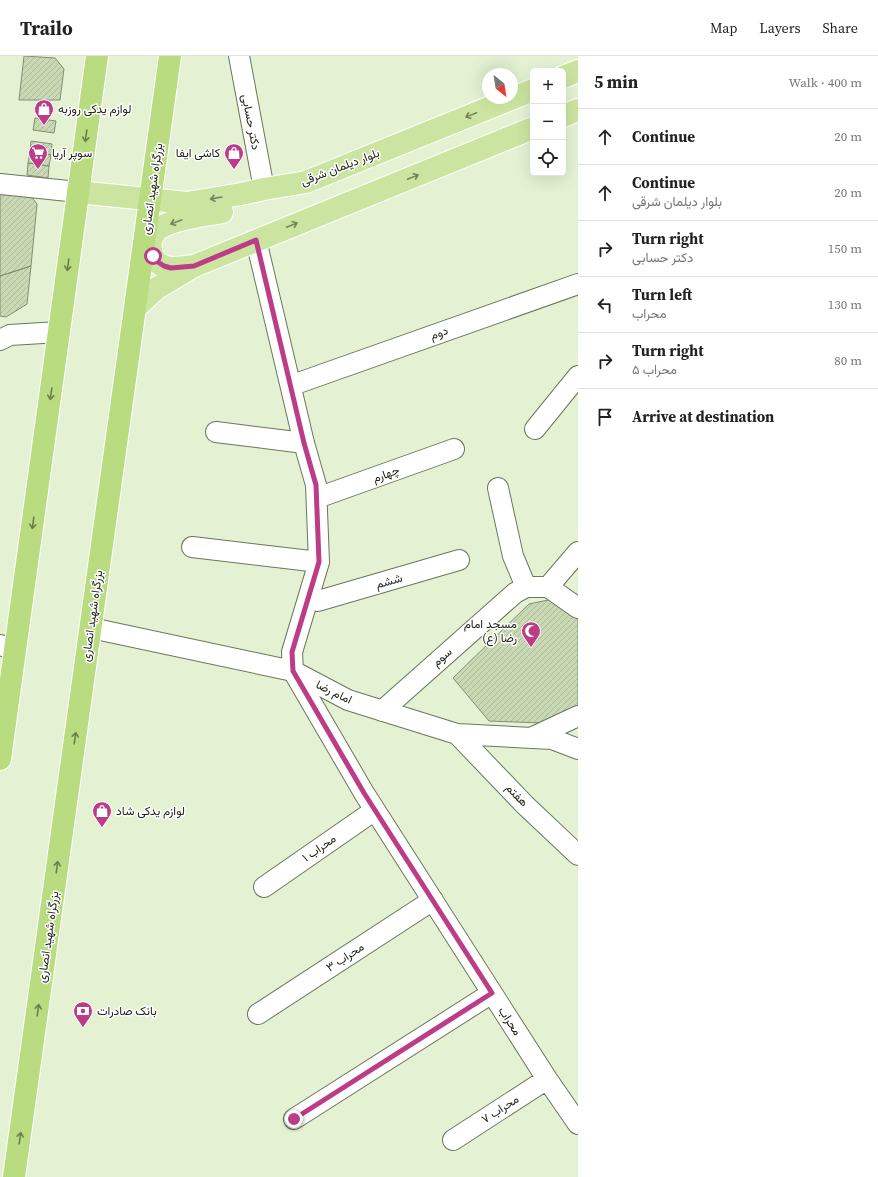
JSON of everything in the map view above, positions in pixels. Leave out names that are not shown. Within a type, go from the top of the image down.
[{"type":"highway","points":[[0,759],[8,648],[59,332],[97,56]]},
{"type":"highway","name":"بزرگراه شهید انصاری","points":[[14,1177],[170,56]]},
{"type":"main road","points":[[566,76],[578,71]]},
{"type":"main road","name":"بلوار دیلمان شرقی","points":[[78,192],[187,203],[241,194],[264,188],[306,182],[530,91]]},
{"type":"main road","points":[[566,115],[578,110]]},
{"type":"main road","points":[[135,308],[157,288],[194,266],[530,129]]},
{"type":"main road","points":[[194,266],[171,268],[158,262],[153,256],[151,250],[152,238],[160,228],[183,220],[259,202],[306,182]]},
{"type":"street","name":"دکتر حسابی","points":[[239,56],[264,188]]},
{"type":"street","points":[[0,184],[78,192]]},
{"type":"street","points":[[261,238],[301,382],[325,482],[322,496],[319,562],[292,652],[293,671]]},
{"type":"street","points":[[261,238],[304,443],[316,485],[322,496],[329,563],[303,657],[293,671]]},
{"type":"street","name":"دوم","points":[[301,382],[578,284]]},
{"type":"street","points":[[0,340],[10,335],[59,332]]},
{"type":"street","points":[[535,429],[578,376]]},
{"type":"street","points":[[216,432],[304,443]]},
{"type":"street","name":"چهارم","points":[[322,496],[454,449]]},
{"type":"street","points":[[498,488],[513,556],[526,587],[548,587],[578,608]]},
{"type":"street","points":[[192,547],[319,562]]},
{"type":"street","points":[[548,587],[578,552]]},
{"type":"street","name":"ششم","points":[[318,601],[459,560]]},
{"type":"street","name":"سوم","points":[[382,710],[515,593],[526,587]]},
{"type":"street","name":"امام رضا","points":[[91,628],[293,671],[348,700],[458,734],[552,739],[578,749]]},
{"type":"street","name":"محراب","points":[[293,671],[364,793],[547,1079],[572,1101],[578,1124]]},
{"type":"street","points":[[530,738],[578,716]]},
{"type":"street","name":"هفتم","points":[[458,734],[525,805],[578,855]]},
{"type":"street","name":"محراب ۱","points":[[264,887],[375,810]]},
{"type":"street","name":"محراب ۳","points":[[258,1014],[433,900]]},
{"type":"street","points":[[294,1119],[492,993]]},
{"type":"street","name":"محراب ۷","points":[[454,1140],[547,1079]]},
{"type":"building","points":[[24,56],[55,58],[64,69],[60,100],[19,100]]},
{"type":"building","name":"لوازم یدکی روزبه","points":[[35,118],[56,121],[54,133],[33,130]]},
{"type":"building","points":[[31,141],[52,144],[51,155],[30,152]]},
{"type":"building","points":[[30,152],[51,155],[49,166],[28,163]]},
{"type":"building","name":"سوپر آریا","points":[[28,163],[49,166],[48,178],[27,175]]},
{"type":"building","points":[[0,186],[26,190],[37,204],[31,266],[0,276]]},
{"type":"building","points":[[31,266],[27,304],[6,317],[0,316],[0,276]]},
{"type":"building","name":"مسجد امام رضا (ع)","points":[[553,599],[578,618],[578,708],[543,723],[489,721],[453,678],[529,604]]},
{"type":"place","name":"لوازم یدکی روزبه","points":[[44,126]]},
{"type":"place","name":"سوپر آریا","points":[[38,170]]},
{"type":"place","name":"کاشی ایفا","points":[[234,170]]},
{"type":"place","name":"مسجد امام رضا (ع)","points":[[531,648]]},
{"type":"place","name":"لوازم یدکی شاد","points":[[102,828]]},
{"type":"place","name":"بانک صادرات","points":[[83,1028]]},
{"type":"route","points":[[153,256],[158,262],[171,268],[194,266],[256,240],[304,443],[316,485],[319,562],[292,652],[293,671],[364,793],[492,993],[294,1119]]}]
